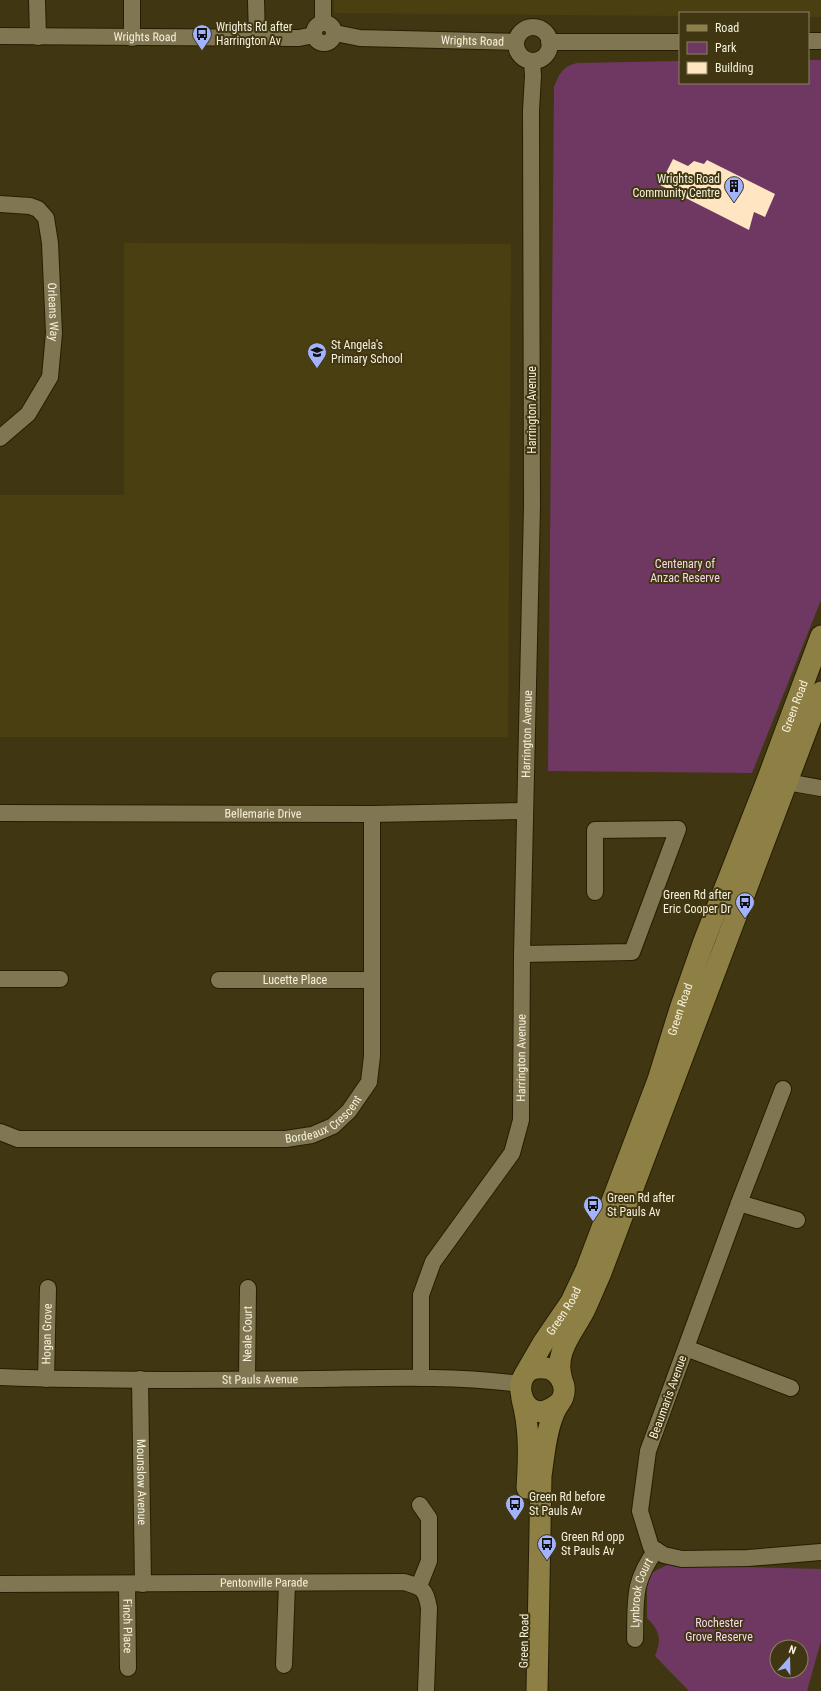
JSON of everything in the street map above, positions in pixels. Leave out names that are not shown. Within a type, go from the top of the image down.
[{"type":"main road","name":"Green Road","points":[[562,1380],[559,1370],[561,1350],[584,1310],[600,1275],[777,781],[821,636]]},
{"type":"main road","name":"Green Road","points":[[523,1691],[526,1515],[529,1444],[522,1386],[543,1343],[571,1302],[586,1270],[658,1080],[680,1009],[704,941],[777,781],[821,692]]},
{"type":"main road","points":[[548,1368],[557,1373],[562,1380],[564,1389],[559,1403],[552,1409],[543,1412],[535,1411],[527,1406],[522,1386],[532,1369],[548,1368]]},
{"type":"main road","name":"Green Road","points":[[537,1691],[541,1476],[546,1445],[554,1413],[559,1403]]},
{"type":"street","points":[[37,0],[38,36]]},
{"type":"street","points":[[132,0],[132,38]]},
{"type":"street","points":[[256,0],[257,38]]},
{"type":"street","points":[[323,0],[324,31]]},
{"type":"street","points":[[530,27],[543,31],[549,42],[549,50],[544,57],[532,62],[527,61],[519,55],[516,42],[522,31],[530,27]]},
{"type":"street","name":"Wrights Road","points":[[0,36],[299,38],[324,31],[360,38],[516,42]]},
{"type":"street","points":[[809,41],[821,42]]},
{"type":"street","points":[[549,42],[679,42]]},
{"type":"street","name":"Harrington Avenue","points":[[421,1378],[421,1295],[433,1262],[512,1153],[521,1120],[522,954],[532,506],[531,111],[534,75],[532,62]]},
{"type":"street","name":"Orleans Way","points":[[0,204],[30,206],[38,209],[46,218],[50,243],[54,333],[50,377],[28,414],[0,438]]},
{"type":"street","points":[[777,781],[821,788]]},
{"type":"street","name":"Bellemarie Drive","points":[[0,813],[372,814],[525,811]]},
{"type":"street","name":"Bordeaux Crescent","points":[[0,1132],[18,1139],[286,1139],[312,1135],[333,1126],[349,1111],[369,1082],[372,1056],[372,814]]},
{"type":"street","points":[[522,954],[632,952],[678,829],[595,830],[595,892]]},
{"type":"street","points":[[0,980],[60,979]]},
{"type":"street","name":"Lucette Place","points":[[219,980],[371,980]]},
{"type":"street","name":"Beaumaris Avenue","points":[[656,1550],[651,1547],[640,1511],[648,1450],[739,1203],[783,1089]]},
{"type":"street","points":[[739,1203],[797,1220]]},
{"type":"street","name":"Hogan Grove","points":[[46,1379],[48,1288]]},
{"type":"street","name":"Neale Court","points":[[247,1379],[248,1288]]},
{"type":"street","points":[[686,1348],[791,1388]]},
{"type":"street","name":"St Pauls Avenue","points":[[0,1377],[46,1379],[421,1378],[495,1380],[522,1386]]},
{"type":"street","name":"Mounslow Avenue","points":[[135,1584],[140,1379]]},
{"type":"street","points":[[420,1505],[428,1518],[429,1561],[419,1586],[427,1596],[429,1608],[426,1691]]},
{"type":"street","points":[[656,1550],[682,1559],[748,1558],[821,1552]]},
{"type":"street","name":"Lynbrook Court","points":[[635,1639],[636,1590],[644,1566],[656,1550]]},
{"type":"street","name":"Pentonville Parade","points":[[0,1584],[287,1584],[404,1582],[419,1586]]},
{"type":"street","name":"Finch Place","points":[[128,1668],[135,1584]]},
{"type":"street","points":[[284,1665],[287,1584]]},
{"type":"shaded area","points":[[334,0],[821,0],[821,17],[809,17],[809,12],[679,12],[679,16],[334,13]]},
{"type":"shaded area","name":"St Angela's Primary School","points":[[124,243],[511,244],[508,737],[0,737],[0,495],[124,495]]},
{"type":"green space","name":"Centenary of Anzac Reserve","points":[[809,60],[821,60],[821,600],[752,773],[548,771],[554,87],[562,71],[568,66],[577,63],[679,61],[679,84],[809,84]]},
{"type":"green space","name":"Rochester Grove Reserve","points":[[667,1565],[821,1569],[821,1641],[807,1691],[689,1691],[655,1656],[659,1645],[659,1640],[655,1627],[647,1618],[647,1581],[651,1573]]},
{"type":"building","name":"Wrights Road Community Centre","points":[[673,159],[688,166],[694,161],[704,164],[707,160],[775,194],[765,217],[754,212],[749,230],[660,185]]},
{"type":"place","name":"Wrights Rd after Harrington Av","points":[[202,51]]},
{"type":"place","name":"Wrights Road Community Centre","points":[[734,203]]},
{"type":"place","name":"St Angela's Primary School","points":[[317,369]]},
{"type":"place","name":"Green Rd after Eric Cooper Dr","points":[[745,919]]},
{"type":"place","name":"Green Rd after St Pauls Av","points":[[593,1222]]},
{"type":"place","name":"Green Rd before St Pauls Av","points":[[515,1521]]},
{"type":"place","name":"Green Rd opp St Pauls Av","points":[[547,1561]]}]
